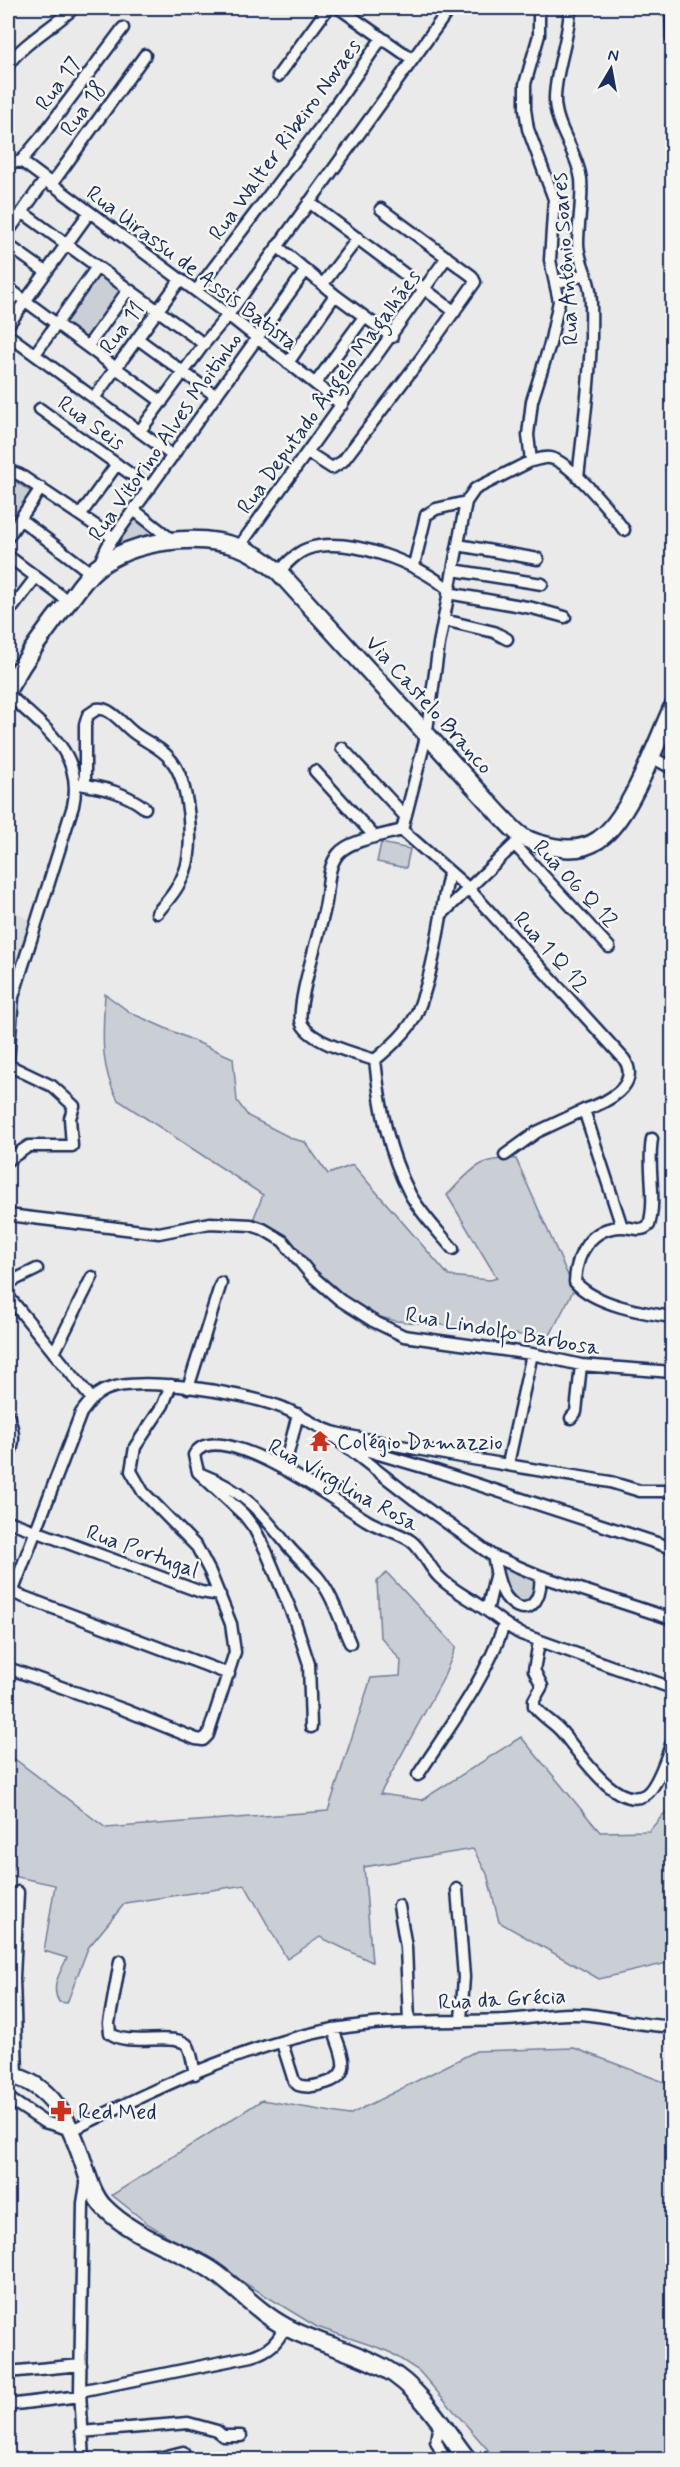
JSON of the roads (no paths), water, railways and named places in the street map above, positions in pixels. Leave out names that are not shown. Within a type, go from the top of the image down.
[{"type":"main road","name":"Via Castelo Branco","points":[[94,570],[131,551],[172,540],[203,540],[240,547],[252,553],[279,572],[499,814],[519,841],[573,849],[598,840],[621,814],[670,719]]},
{"type":"main road","points":[[8,689],[68,601],[94,570]]},
{"type":"main road","points":[[18,2075],[46,2093],[56,2104],[72,2130],[87,2175],[102,2206],[119,2221],[209,2269],[285,2327],[387,2369],[419,2396],[468,2460]]},
{"type":"street","points":[[8,65],[14,57],[74,8]]},
{"type":"street","points":[[278,75],[328,8]]},
{"type":"street","points":[[339,8],[412,59]]},
{"type":"street","points":[[141,431],[228,315],[449,8]]},
{"type":"street","points":[[531,461],[528,444],[532,401],[557,312],[558,292],[550,260],[554,199],[528,129],[525,109],[525,84],[539,35],[539,8]]},
{"type":"street","name":"Rua Antônio Soares","points":[[570,8],[567,40],[555,98],[558,122],[579,170],[581,183],[578,242],[590,290],[590,362],[578,478]]},
{"type":"street","points":[[671,8],[672,38]]},
{"type":"street","name":"Rua 17","points":[[21,161],[123,28]]},
{"type":"street","name":"Rua Walter Ribeiro Novaes","points":[[196,291],[319,129],[381,39]]},
{"type":"street","name":"Rua 18","points":[[8,232],[22,212],[48,183],[145,54]]},
{"type":"street","points":[[8,164],[21,161]]},
{"type":"street","name":"Rua Uirassu de Assis Batista","points":[[21,161],[228,315],[342,405]]},
{"type":"street","points":[[309,202],[455,312]]},
{"type":"street","points":[[307,452],[327,466],[334,468],[343,462],[474,285],[475,280],[472,276],[381,209]]},
{"type":"street","points":[[22,212],[204,344]]},
{"type":"street","points":[[8,325],[89,213]]},
{"type":"street","points":[[322,284],[358,238]]},
{"type":"street","points":[[8,245],[46,272]]},
{"type":"street","points":[[278,246],[335,295],[392,337]]},
{"type":"street","name":"Rua Deputado Ângelo Magalhães","points":[[240,547],[447,257]]},
{"type":"street","points":[[35,354],[97,267]]},
{"type":"street","name":"Rua Vitorino Alves Moitinho","points":[[94,570],[114,538],[306,270]]},
{"type":"street","points":[[556,283],[585,274]]},
{"type":"street","name":"Rua 11","points":[[94,398],[180,280]]},
{"type":"street","points":[[8,288],[162,402]]},
{"type":"street","points":[[88,346],[128,290]]},
{"type":"street","points":[[288,363],[335,295]]},
{"type":"street","points":[[315,384],[364,316]]},
{"type":"street","points":[[8,335],[173,456]]},
{"type":"street","points":[[138,339],[216,396]]},
{"type":"street","name":"Rua Seis","points":[[40,409],[150,488]]},
{"type":"street","points":[[375,1060],[328,1044],[305,1028],[300,1019],[306,980],[326,903],[333,861],[339,852],[375,837],[402,830],[426,736],[444,620],[466,502],[475,489],[531,461],[549,458],[564,465],[578,478],[624,530]]},
{"type":"street","points":[[81,514],[117,464]]},
{"type":"street","points":[[8,473],[15,472],[114,538]]},
{"type":"street","points":[[8,537],[41,488]]},
{"type":"street","points":[[414,565],[426,515],[436,509],[466,502]]},
{"type":"street","points":[[134,510],[172,540]]},
{"type":"street","points":[[20,519],[94,570]]},
{"type":"street","points":[[279,572],[298,554],[307,549],[337,545],[353,547],[414,565],[437,579],[449,591],[565,617]]},
{"type":"street","points":[[458,545],[538,559]]},
{"type":"street","points":[[8,556],[68,601]]},
{"type":"street","points":[[453,570],[542,584]]},
{"type":"street","points":[[8,602],[13,606],[36,577]]},
{"type":"street","points":[[444,620],[494,632],[507,639]]},
{"type":"street","points":[[8,694],[54,736],[81,784]]},
{"type":"street","points":[[8,1160],[29,1146],[72,1146],[70,1118],[74,1104],[52,1086],[8,1064],[13,997],[81,784],[85,725],[91,712],[102,708],[171,759],[178,770],[183,787],[190,851],[185,871],[174,893],[157,913]]},
{"type":"street","points":[[342,748],[404,815]]},
{"type":"street","points":[[651,757],[672,768]]},
{"type":"street","points":[[315,771],[375,837]]},
{"type":"street","points":[[81,784],[105,787],[124,794],[145,808]]},
{"type":"street","name":"Rua 1 Q 12","points":[[402,830],[468,888],[624,1059],[630,1072],[626,1084],[604,1102],[584,1110]]},
{"type":"street","points":[[441,915],[519,841]]},
{"type":"street","name":"Rua 06 Q 12","points":[[519,841],[609,947]]},
{"type":"street","points":[[375,1060],[402,1033],[415,1016],[429,971],[449,873]]},
{"type":"street","points":[[375,1060],[383,1121],[394,1159],[411,1194],[453,1249]]},
{"type":"street","points":[[505,1155],[537,1132],[584,1110],[622,1227]]},
{"type":"street","points":[[652,1139],[650,1151],[652,1192],[649,1225],[642,1230],[622,1227],[604,1231],[589,1240],[576,1271],[575,1282],[580,1288],[599,1298],[647,1314],[672,1317]]},
{"type":"street","name":"Rua Lindolfo Barbosa","points":[[8,1215],[159,1233],[210,1223],[251,1225],[276,1235],[288,1245],[324,1287],[358,1312],[391,1330],[415,1338],[532,1354],[582,1365],[672,1372]]},
{"type":"street","points":[[8,1284],[37,1269]]},
{"type":"street","points":[[54,1353],[92,1277]]},
{"type":"street","points":[[188,1388],[221,1284]]},
{"type":"street","points":[[8,1296],[91,1398]]},
{"type":"street","points":[[508,1464],[532,1354]]},
{"type":"street","points":[[571,1418],[576,1412],[582,1365]]},
{"type":"street","points":[[229,1674],[10,1592],[36,1532],[81,1413],[91,1398],[102,1391],[128,1384],[171,1385],[259,1401],[298,1414],[327,1431],[422,1506],[493,1556],[540,1576],[672,1618]]},
{"type":"street","points":[[8,1668],[125,1710],[196,1739],[203,1740],[208,1735],[229,1674],[235,1644],[231,1624],[197,1547],[135,1482],[131,1471],[135,1447],[163,1405],[171,1385]]},
{"type":"street","points":[[284,1469],[298,1414]]},
{"type":"street","points":[[8,1415],[13,1433],[13,1444],[8,1456]]},
{"type":"street","points":[[327,1431],[610,1482],[640,1491],[672,1491]]},
{"type":"street","name":"Rua Virgilina Rosa","points":[[198,1472],[194,1459],[196,1451],[212,1443],[241,1450],[284,1469],[368,1522],[406,1538],[419,1550],[440,1578],[504,1625],[539,1642],[672,1688]]},
{"type":"street","points":[[342,1443],[444,1473],[672,1548]]},
{"type":"street","points":[[198,1472],[239,1492],[275,1528],[287,1545],[325,1587],[350,1643]]},
{"type":"street","points":[[198,1472],[244,1515],[266,1551],[294,1618],[309,1664],[311,1727]]},
{"type":"street","name":"Rua Portugal","points":[[8,1521],[201,1592],[220,1595]]},
{"type":"street","points":[[493,1556],[496,1572],[506,1596],[514,1604],[523,1607],[537,1601],[541,1593],[540,1576]]},
{"type":"street","points":[[487,1611],[496,1572]]},
{"type":"street","points":[[418,1774],[471,1695],[494,1653],[504,1625]]},
{"type":"street","points":[[539,1642],[534,1670],[542,1686],[534,1700],[534,1706],[556,1725],[607,1786],[625,1795],[647,1794],[653,1787],[672,1742]]},
{"type":"street","points":[[457,1889],[464,1977],[461,2020]]},
{"type":"street","points":[[18,1892],[14,1978],[18,2103]]},
{"type":"street","points":[[399,1906],[406,1947],[409,2022]]},
{"type":"street","points":[[120,1961],[109,2023],[110,2033],[126,2039],[180,2041],[188,2046],[195,2074]]},
{"type":"street","name":"Rua da Grécia","points":[[72,2130],[151,2091],[282,2043],[333,2029],[409,2022],[511,2020],[574,2014],[622,2019],[654,2026],[672,2026]]},
{"type":"street","points":[[282,2043],[294,2081],[298,2085],[312,2087],[327,2083],[340,2076],[344,2067],[333,2029]]},
{"type":"street","points":[[8,2098],[44,2122],[72,2130]]},
{"type":"street","points":[[84,2460],[80,2393],[83,2203],[87,2175]]},
{"type":"street","points":[[8,2405],[80,2393],[252,2356],[276,2344],[285,2327]]},
{"type":"street","points":[[8,2372],[81,2365]]},
{"type":"street","points":[[81,2432],[188,2423],[218,2431],[223,2436],[241,2436]]},
{"type":"street","points":[[439,2423],[436,2441],[445,2460]]},
{"type":"street","points":[[140,2460],[183,2452]]},
{"type":"place","name":"Colégio Damazzio","points":[[320,1441]]},
{"type":"place","name":"Red Med","points":[[61,2111]]}]
